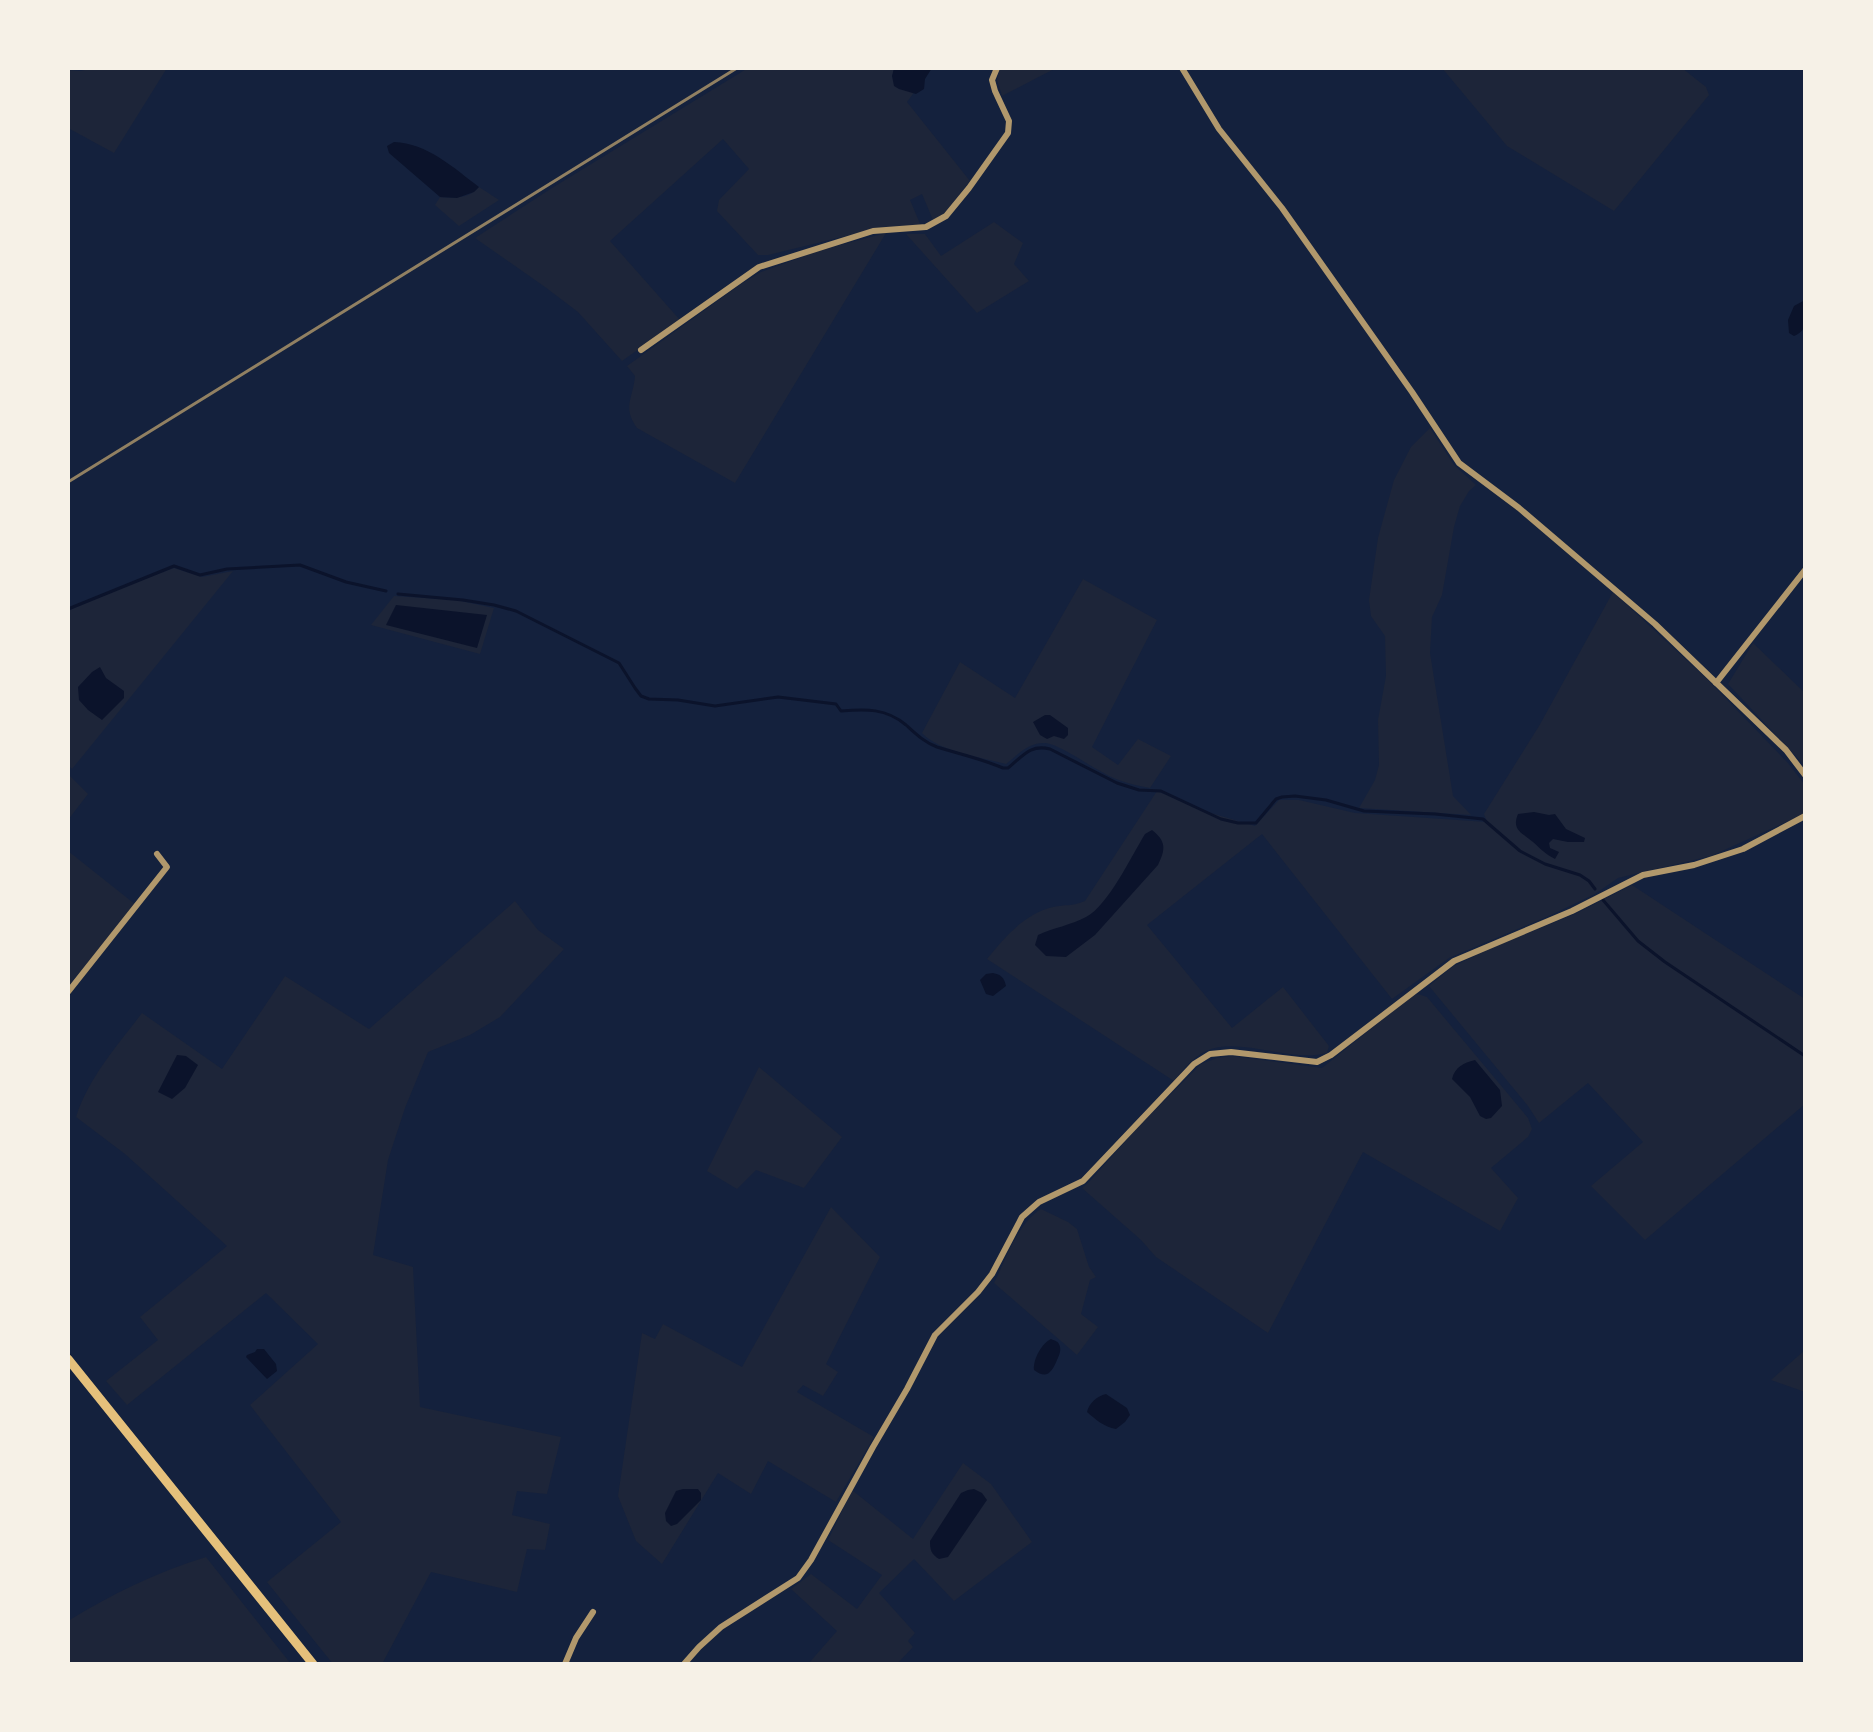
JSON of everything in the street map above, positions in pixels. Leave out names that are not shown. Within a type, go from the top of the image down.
[{"type":"main road","points":[[68,1359],[313,1664]]},
{"type":"street","points":[[641,350],[759,267],[873,231],[926,227],[946,216],[1008,133],[1009,121],[992,80],[997,68]]},
{"type":"street","points":[[1182,68],[1219,129],[1290,220],[1412,392],[1451,454],[1644,614],[1786,750],[1805,775]]},
{"type":"street","points":[[1716,683],[1805,570]]},
{"type":"street","points":[[684,1664],[721,1627],[798,1578],[811,1560],[935,1335],[992,1274],[1022,1217],[1039,1202],[1083,1181],[1194,1064],[1210,1054],[1231,1052],[1317,1062],[1331,1055],[1454,961],[1572,911],[1643,875],[1694,865],[1743,849],[1805,816]]},
{"type":"street","points":[[68,992],[167,867],[157,854]]},
{"type":"street","points":[[565,1664],[576,1638],[593,1612]]},
{"type":"shaded area","points":[[167,68],[114,153],[68,128],[68,70]]},
{"type":"shaded area","points":[[748,68],[932,68],[907,102],[970,181],[944,214],[933,220],[922,194],[910,200],[921,226],[879,228],[758,255],[717,211],[719,200],[749,169],[723,139],[610,241],[680,320],[622,361],[578,312],[475,238],[552,188]]},
{"type":"shaded area","points":[[894,68],[932,68],[925,79],[924,89],[916,94],[894,86]]},
{"type":"shaded area","points":[[1000,68],[1056,68],[1002,96],[997,80]]},
{"type":"shaded area","points":[[1442,68],[1682,68],[1706,87],[1709,95],[1614,211],[1507,146]]},
{"type":"shaded area","points":[[394,142],[429,152],[479,187],[457,198],[440,197],[389,153],[387,146]]},
{"type":"shaded area","points":[[479,187],[499,200],[459,226],[435,205],[440,197],[466,196]]},
{"type":"shaded area","points":[[994,222],[1023,243],[1014,264],[1029,281],[977,313],[906,234],[925,234],[941,256]]},
{"type":"shaded area","points":[[886,233],[735,483],[637,428],[629,408],[635,376],[627,366],[761,272],[821,250]]},
{"type":"shaded area","points":[[1805,300],[1805,326],[1794,336],[1789,333],[1788,320],[1794,306]]},
{"type":"shaded area","points":[[1430,428],[1454,465],[1476,485],[1460,506],[1454,527],[1442,595],[1432,617],[1430,653],[1453,796],[1471,815],[1359,808],[1375,780],[1379,765],[1378,720],[1386,676],[1385,636],[1371,616],[1369,600],[1378,538],[1394,480],[1411,447]]},
{"type":"shaded area","points":[[174,568],[202,577],[233,571],[72,769],[68,765],[68,611]]},
{"type":"shaded area","points":[[1083,579],[1157,620],[1092,747],[1118,765],[1138,739],[1171,756],[1150,788],[1113,778],[1051,744],[1039,743],[1029,747],[1006,764],[939,745],[922,733],[960,662],[1015,698]]},
{"type":"shaded area","points":[[1613,592],[1708,680],[1788,763],[1805,785],[1804,814],[1711,856],[1618,878],[1595,894],[1551,915],[1449,958],[1392,999],[1262,834],[1147,925],[1232,1028],[1283,987],[1329,1046],[1327,1053],[1297,1055],[1234,1046],[1219,1047],[1197,1057],[1174,1081],[987,959],[1008,935],[1033,915],[1053,907],[1085,901],[1157,791],[1204,811],[1255,826],[1279,800],[1299,800],[1355,813],[1487,822],[1484,814],[1539,726]]},
{"type":"shaded area","points":[[394,596],[456,600],[494,608],[480,654],[371,625]]},
{"type":"shaded area","points":[[396,605],[487,615],[477,648],[386,625]]},
{"type":"shaded area","points":[[1753,643],[1805,693],[1805,766],[1728,684]]},
{"type":"shaded area","points":[[100,667],[106,678],[124,691],[124,698],[102,720],[79,700],[78,687]]},
{"type":"shaded area","points":[[1050,715],[1068,728],[1064,739],[1054,736],[1047,739],[1040,735],[1033,722]]},
{"type":"shaded area","points":[[68,774],[88,794],[68,820]]},
{"type":"shaded area","points":[[1518,814],[1555,814],[1566,829],[1585,838],[1584,842],[1553,839],[1549,843],[1550,848],[1559,852],[1555,859],[1517,828]]},
{"type":"shaded area","points":[[1152,830],[1163,846],[1158,865],[1095,935],[1066,957],[1046,956],[1035,945],[1038,935],[1080,920],[1094,911],[1111,891],[1145,834]]},
{"type":"shaded area","points":[[68,851],[136,905],[68,986]]},
{"type":"shaded area","points":[[1632,885],[1805,999],[1805,1104],[1645,1240],[1591,1186],[1643,1142],[1588,1083],[1539,1123],[1429,986],[1452,967],[1577,913]]},
{"type":"shaded area","points":[[515,901],[538,930],[564,949],[500,1017],[470,1035],[428,1052],[388,1160],[373,1255],[413,1267],[420,1407],[561,1437],[547,1494],[517,1491],[512,1515],[550,1524],[545,1550],[527,1549],[517,1592],[431,1572],[382,1664],[333,1664],[267,1582],[341,1522],[250,1405],[318,1344],[266,1293],[127,1405],[106,1381],[158,1340],[140,1317],[227,1246],[125,1154],[76,1117],[96,1075],[142,1013],[222,1069],[285,976],[369,1029]]},
{"type":"shaded area","points":[[986,974],[1002,977],[1006,986],[993,996],[986,994],[980,980]]},
{"type":"shaded area","points":[[1418,994],[1427,997],[1528,1118],[1532,1129],[1528,1137],[1491,1168],[1518,1198],[1500,1231],[1363,1152],[1268,1333],[1156,1257],[1082,1188],[1201,1064],[1232,1056],[1322,1068]]},
{"type":"shaded area","points":[[177,1055],[186,1056],[198,1065],[185,1088],[172,1099],[158,1092]]},
{"type":"shaded area","points":[[1475,1060],[1500,1090],[1502,1106],[1491,1118],[1480,1116],[1470,1097],[1452,1079],[1460,1066]]},
{"type":"shaded area","points":[[759,1067],[842,1137],[804,1188],[756,1170],[737,1189],[707,1171]]},
{"type":"shaded area","points":[[831,1207],[880,1257],[826,1364],[838,1372],[823,1396],[803,1385],[797,1392],[874,1437],[836,1502],[768,1461],[751,1494],[718,1473],[662,1564],[636,1541],[618,1496],[642,1333],[655,1339],[663,1324],[742,1367]]},
{"type":"shaded area","points":[[1041,1209],[1077,1229],[1089,1267],[1096,1277],[1090,1280],[1081,1314],[1098,1327],[1077,1355],[994,1283],[1019,1233]]},
{"type":"shaded area","points":[[1051,1339],[1059,1344],[1060,1354],[1051,1371],[1042,1374],[1034,1370],[1035,1361],[1041,1348]]},
{"type":"shaded area","points":[[257,1349],[264,1349],[276,1364],[277,1371],[267,1379],[246,1357]]},
{"type":"shaded area","points":[[1805,1350],[1805,1392],[1771,1380]]},
{"type":"shaded area","points":[[1106,1394],[1127,1408],[1130,1415],[1116,1429],[1104,1425],[1087,1412],[1094,1400]]},
{"type":"shaded area","points":[[963,1463],[991,1484],[1032,1542],[954,1601],[914,1559],[879,1593],[915,1633],[908,1641],[913,1647],[897,1664],[808,1664],[837,1631],[791,1589],[811,1574],[857,1609],[882,1575],[828,1540],[852,1490],[913,1539]]},
{"type":"shaded area","points":[[698,1489],[701,1500],[677,1524],[671,1526],[666,1521],[665,1513],[676,1491]]},
{"type":"shaded area","points":[[974,1489],[987,1500],[948,1557],[939,1559],[932,1552],[930,1541],[961,1493]]},
{"type":"shaded area","points":[[206,1557],[291,1664],[68,1664],[68,1621],[135,1584]]},
{"type":"waterway","points":[[68,609],[174,566],[200,575],[227,569],[300,565],[346,582],[386,591]]},
{"type":"waterway","points":[[398,594],[463,600],[516,611],[619,663],[641,696],[649,699],[715,706],[778,697],[836,704],[841,711],[875,711],[898,719],[932,745],[1003,768],[1008,768],[1032,750],[1050,749],[1117,783],[1139,790],[1161,791],[1221,819],[1238,823],[1256,823],[1276,799],[1295,796],[1326,800],[1364,811],[1483,819],[1520,851],[1545,864],[1580,875],[1595,889]]},
{"type":"waterway","points":[[1603,900],[1638,941],[1665,962],[1805,1056]]},
{"type":"railway","points":[[68,482],[737,68]]}]
